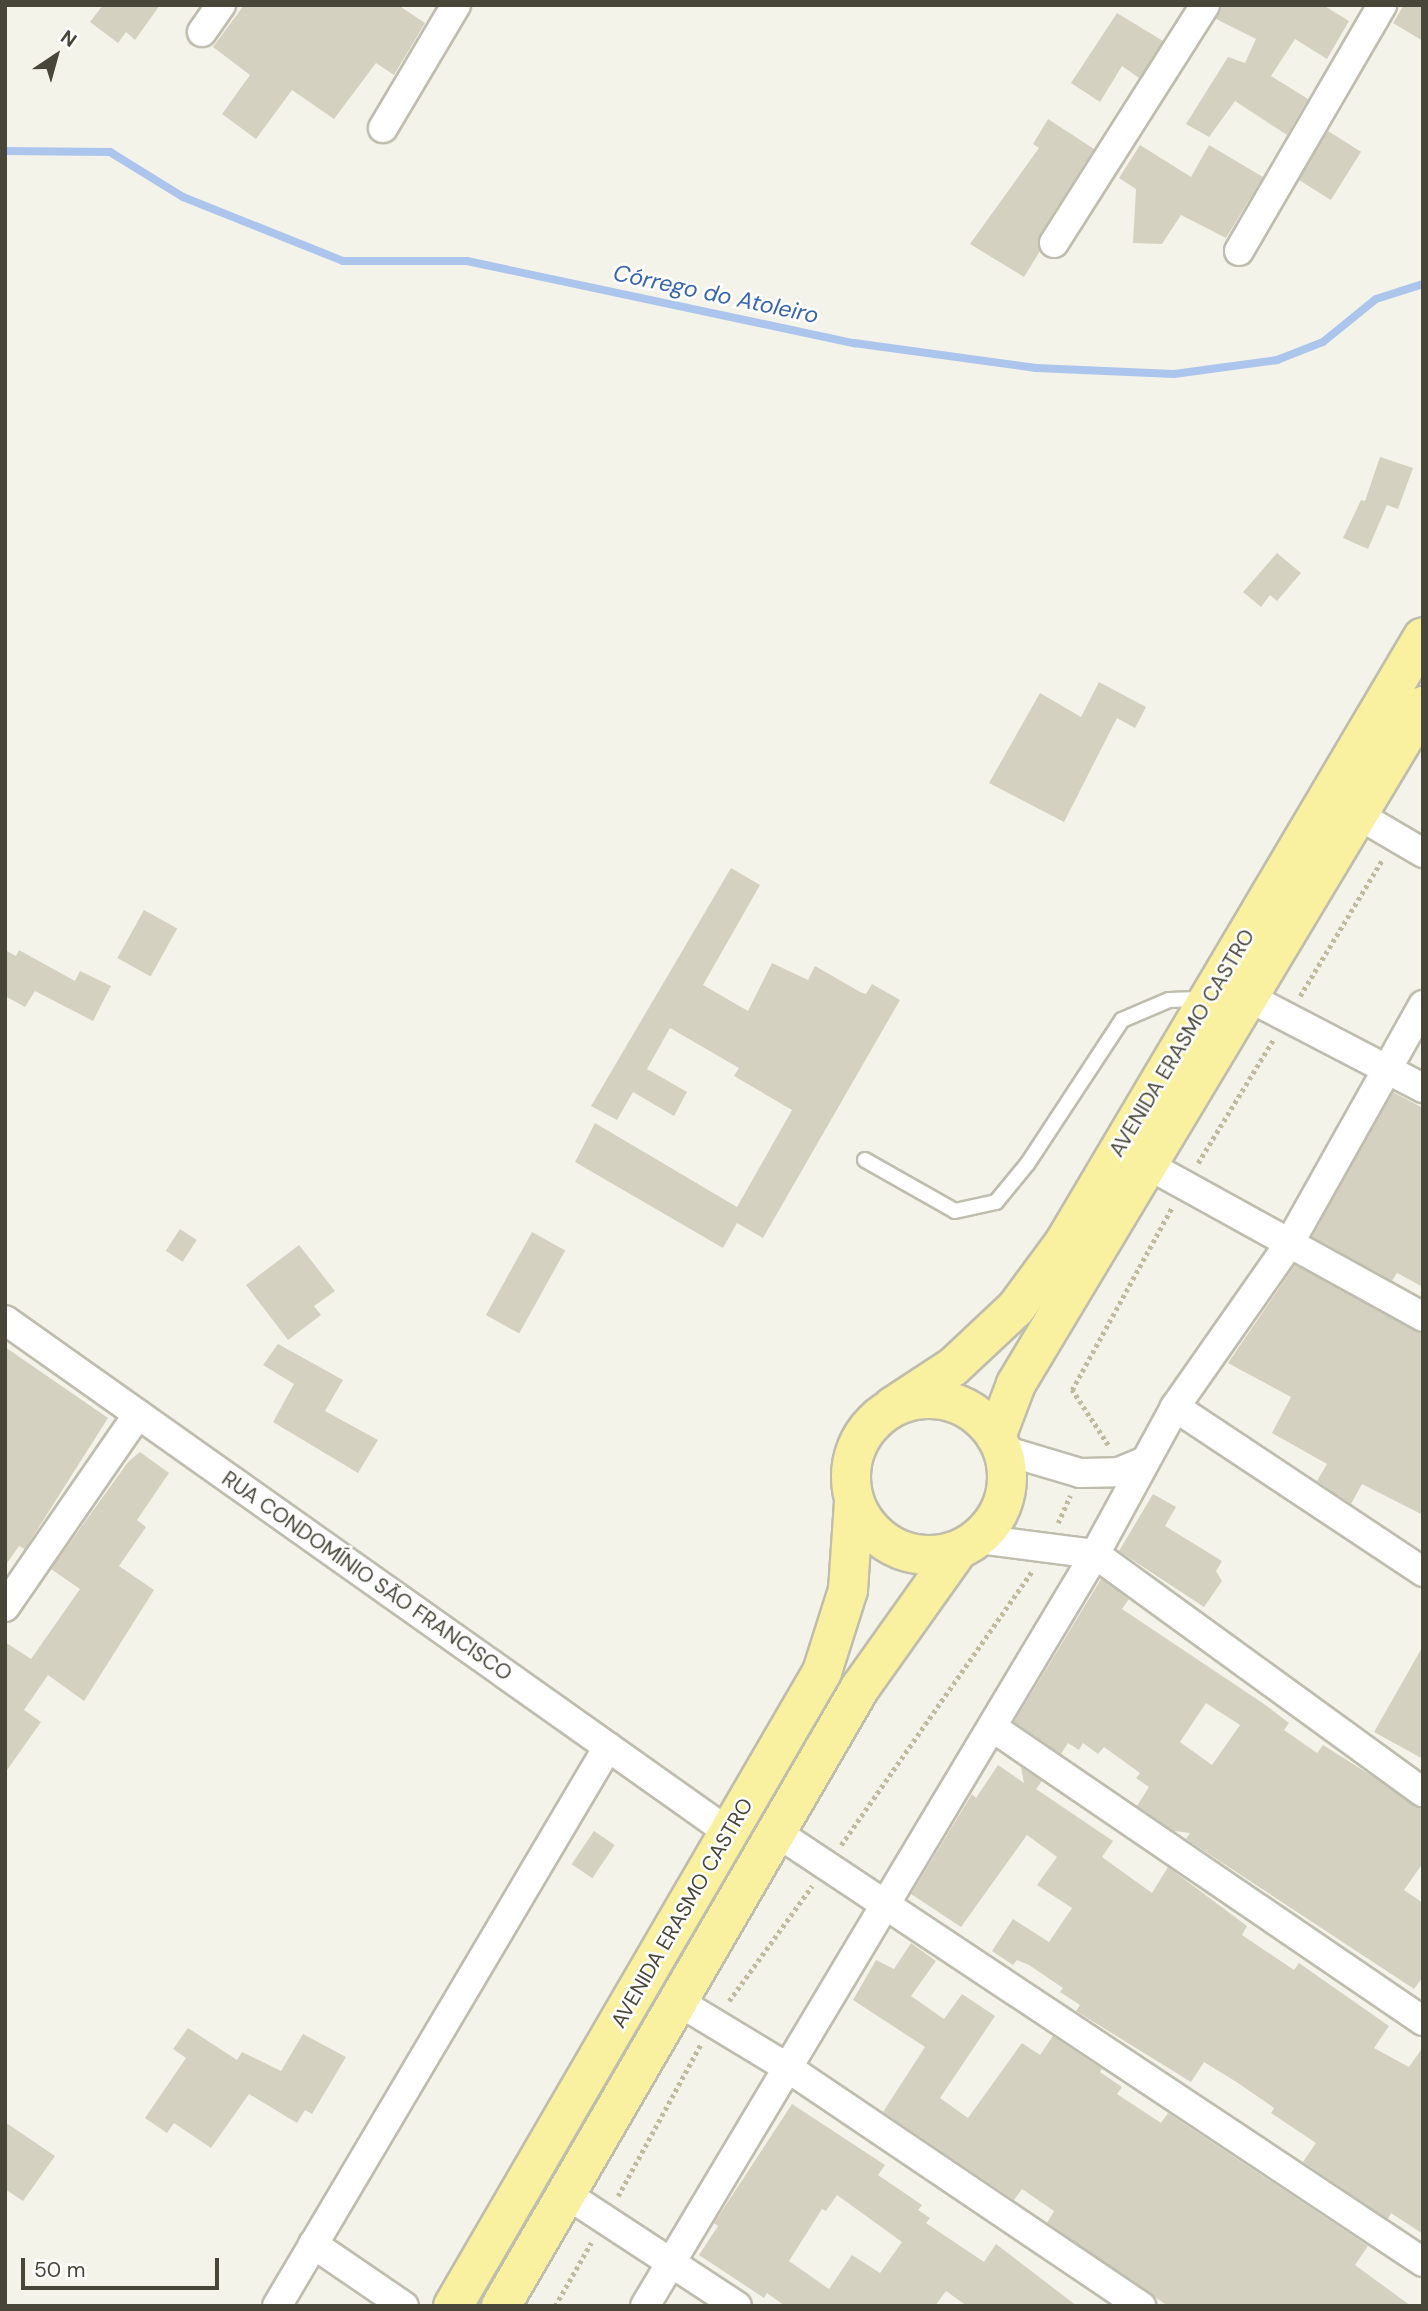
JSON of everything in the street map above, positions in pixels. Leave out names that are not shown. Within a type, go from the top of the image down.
[{"type":"main road","name":"AVENIDA ERASMO CASTRO","points":[[892,1407],[953,1367],[1016,1308],[1064,1243],[1423,637]]},
{"type":"main road","name":"AVENIDA ERASMO CASTRO","points":[[999,1443],[1016,1384],[1360,816],[1423,706]]},
{"type":"main road","points":[[920,1399],[950,1401],[976,1415],[999,1443],[1008,1474],[1005,1498],[995,1521],[968,1544],[933,1556],[908,1552],[885,1541],[866,1524],[855,1501],[851,1474],[856,1447],[871,1424],[892,1407],[920,1399]]},
{"type":"main road","name":"AVENIDA ERASMO CASTRO","points":[[453,2306],[822,1672],[848,1590],[855,1501]]},
{"type":"main road","name":"AVENIDA ERASMO CASTRO","points":[[501,2306],[860,1688],[968,1544]]},
{"type":"street","points":[[202,32],[221,5]]},
{"type":"street","points":[[383,128],[456,5]]},
{"type":"street","points":[[1054,243],[1205,5]]},
{"type":"street","points":[[1239,251],[1382,5]]},
{"type":"street","points":[[1360,816],[1423,853]]},
{"type":"street","points":[[1248,998],[1423,1088]]},
{"type":"street","points":[[645,2306],[668,2261],[788,2068],[1095,1554],[1175,1407],[1289,1244],[1423,1005]]},
{"type":"street","points":[[1149,1165],[1423,1317]]},
{"type":"street","name":"RUA CONDOMÍNIO SÃO FRANCISCO","points":[[5,1320],[728,1832]]},
{"type":"street","points":[[1175,1407],[1423,1572]]},
{"type":"street","points":[[5,1607],[138,1414]]},
{"type":"street","points":[[999,1443],[1080,1473],[1119,1472],[1145,1461]]},
{"type":"street","points":[[968,1544],[1095,1554],[1423,1792]]},
{"type":"street","points":[[992,1727],[1423,2021]]},
{"type":"street","points":[[277,2306],[607,1747]]},
{"type":"street","points":[[776,1832],[1423,2262]]},
{"type":"street","points":[[679,2001],[788,2068],[1141,2306]]},
{"type":"street","points":[[566,2194],[737,2306]]},
{"type":"street","points":[[313,2244],[404,2306]]},
{"type":"lane","points":[[865,1160],[955,1211],[996,1202],[1028,1163],[1122,1020],[1169,1000],[1208,999]]},
{"type":"building","points":[[103,5],[160,5],[135,40],[126,32],[118,43],[90,22]]},
{"type":"building","points":[[244,5],[398,5],[425,23],[394,75],[376,63],[334,119],[292,90],[256,139],[222,114],[250,75],[213,47]]},
{"type":"building","points":[[1222,5],[1323,5],[1349,21],[1327,59],[1295,39],[1271,76],[1308,99],[1287,135],[1235,101],[1209,137],[1186,124],[1228,57],[1245,63],[1256,39],[1216,19]]},
{"type":"building","points":[[1404,5],[1423,5],[1423,41],[1393,23]]},
{"type":"building","points":[[1117,13],[1163,41],[1139,78],[1122,66],[1100,102],[1071,83]]},
{"type":"building","points":[[1048,119],[1094,149],[1040,234],[1040,251],[1024,277],[970,244],[1039,148],[1033,144]]},
{"type":"building","points":[[1328,131],[1361,152],[1331,200],[1298,179]]},
{"type":"building","points":[[1140,145],[1191,177],[1209,145],[1263,177],[1226,238],[1181,215],[1162,244],[1133,243],[1136,189],[1119,178]]},
{"type":"building","points":[[1380,457],[1413,468],[1398,509],[1387,505],[1368,549],[1343,538],[1361,500],[1365,501]]},
{"type":"building","points":[[1277,553],[1301,573],[1277,601],[1270,595],[1261,607],[1243,592]]},
{"type":"building","points":[[1099,682],[1146,707],[1135,728],[1117,718],[1064,822],[989,783],[1040,693],[1081,717]]},
{"type":"building","points":[[731,868],[760,885],[703,985],[748,1011],[772,963],[808,980],[815,966],[862,993],[866,994],[872,984],[900,1000],[763,1238],[737,1223],[723,1248],[575,1162],[595,1123],[737,1207],[792,1110],[734,1076],[739,1068],[670,1028],[647,1069],[687,1092],[674,1116],[633,1092],[617,1120],[591,1106]]},
{"type":"building","points":[[144,910],[177,928],[151,977],[117,958]]},
{"type":"building","points":[[5,950],[16,956],[19,950],[75,981],[80,971],[111,986],[93,1021],[35,991],[25,1007],[5,996]]},
{"type":"building","points":[[1393,1092],[1423,1108],[1423,1287],[1397,1273],[1392,1281],[1312,1237]]},
{"type":"building","points":[[180,1229],[197,1240],[183,1262],[166,1251]]},
{"type":"building","points":[[532,1232],[565,1250],[519,1334],[486,1315]]},
{"type":"building","points":[[299,1245],[335,1291],[314,1306],[321,1315],[288,1340],[246,1285]]},
{"type":"building","points":[[1295,1265],[1423,1334],[1423,1515],[1362,1484],[1351,1504],[1317,1481],[1327,1464],[1272,1433],[1291,1397],[1228,1363]]},
{"type":"building","points":[[278,1344],[343,1380],[325,1411],[378,1440],[358,1473],[273,1422],[294,1384],[263,1365]]},
{"type":"building","points":[[5,1347],[108,1418],[25,1549],[19,1546],[5,1566]]},
{"type":"building","points":[[140,1452],[169,1473],[137,1520],[146,1527],[119,1566],[154,1590],[84,1701],[48,1675],[24,1710],[41,1722],[5,1773],[5,1642],[31,1659],[80,1589],[51,1569],[128,1462]]},
{"type":"building","points":[[1153,1494],[1176,1507],[1165,1526],[1222,1561],[1216,1571],[1222,1581],[1204,1607],[1119,1551]]},
{"type":"building","points":[[1101,1579],[1129,1599],[1122,1609],[1264,1704],[1289,1723],[1284,1730],[1317,1753],[1323,1745],[1423,1808],[1423,1863],[1404,1890],[1423,1903],[1423,1977],[1414,1989],[1186,1839],[1190,1833],[1174,1831],[1137,1806],[1149,1787],[1136,1778],[1140,1773],[1104,1747],[1098,1754],[1083,1743],[1079,1750],[1068,1743],[1061,1754],[1014,1722]],"holes":[[[1206,1703],[1240,1725],[1212,1765],[1180,1742]]]},
{"type":"building","points":[[1423,1646],[1423,1759],[1374,1732]]},
{"type":"building","points":[[998,1765],[1024,1783],[1021,1767],[1042,1781],[1036,1789],[1113,1841],[1102,1857],[1152,1893],[1168,1867],[1247,1926],[1242,1935],[1294,1970],[1299,1963],[1389,2026],[1374,2048],[1409,2067],[1423,2047],[1423,2234],[1391,2213],[1388,2219],[1303,2162],[1316,2143],[1271,2113],[1274,2108],[1238,2083],[1204,2062],[1191,2082],[1076,2011],[1080,2005],[1060,1992],[1063,1988],[1029,1965],[1017,1960],[1013,1965],[992,1951],[1013,1919],[1049,1942],[1072,1908],[1037,1885],[1057,1857],[1027,1835],[961,1927],[911,1894],[972,1794],[976,1798]]},
{"type":"building","points":[[594,1831],[615,1845],[592,1878],[572,1864]]},
{"type":"building","points":[[911,1943],[936,1961],[911,1996],[944,2019],[962,1994],[995,2016],[940,2098],[968,2118],[1022,2043],[1040,2055],[1053,2036],[1102,2069],[1100,2072],[1122,2087],[1117,2094],[1161,2123],[1168,2113],[1368,2246],[1355,2265],[1411,2306],[1168,2306],[1047,2223],[1054,2211],[1022,2189],[1014,2200],[883,2112],[925,2047],[853,2000],[876,1960],[894,1969]]},
{"type":"building","points":[[188,2028],[237,2060],[242,2052],[281,2071],[303,2034],[346,2057],[312,2114],[305,2110],[297,2123],[249,2094],[211,2148],[174,2123],[167,2133],[145,2118],[186,2058],[173,2049]]},
{"type":"building","points":[[792,2104],[885,2165],[878,2175],[922,2205],[918,2210],[930,2218],[926,2223],[984,2262],[996,2244],[1077,2306],[967,2306],[946,2291],[935,2306],[785,2306],[767,2293],[764,2298],[699,2255],[718,2226],[714,2223]],"holes":[[[837,2195],[902,2242],[880,2273],[852,2255],[829,2289],[789,2261],[822,2209],[826,2211]]]},
{"type":"building","points":[[5,2122],[55,2156],[23,2201],[5,2189]]},
{"type":"waterway","name":"Córrego do Atoleiro","points":[[5,151],[110,152],[183,197],[343,261],[467,261],[854,343],[1036,368],[1174,374],[1277,360],[1323,342],[1376,299],[1423,284]]}]
